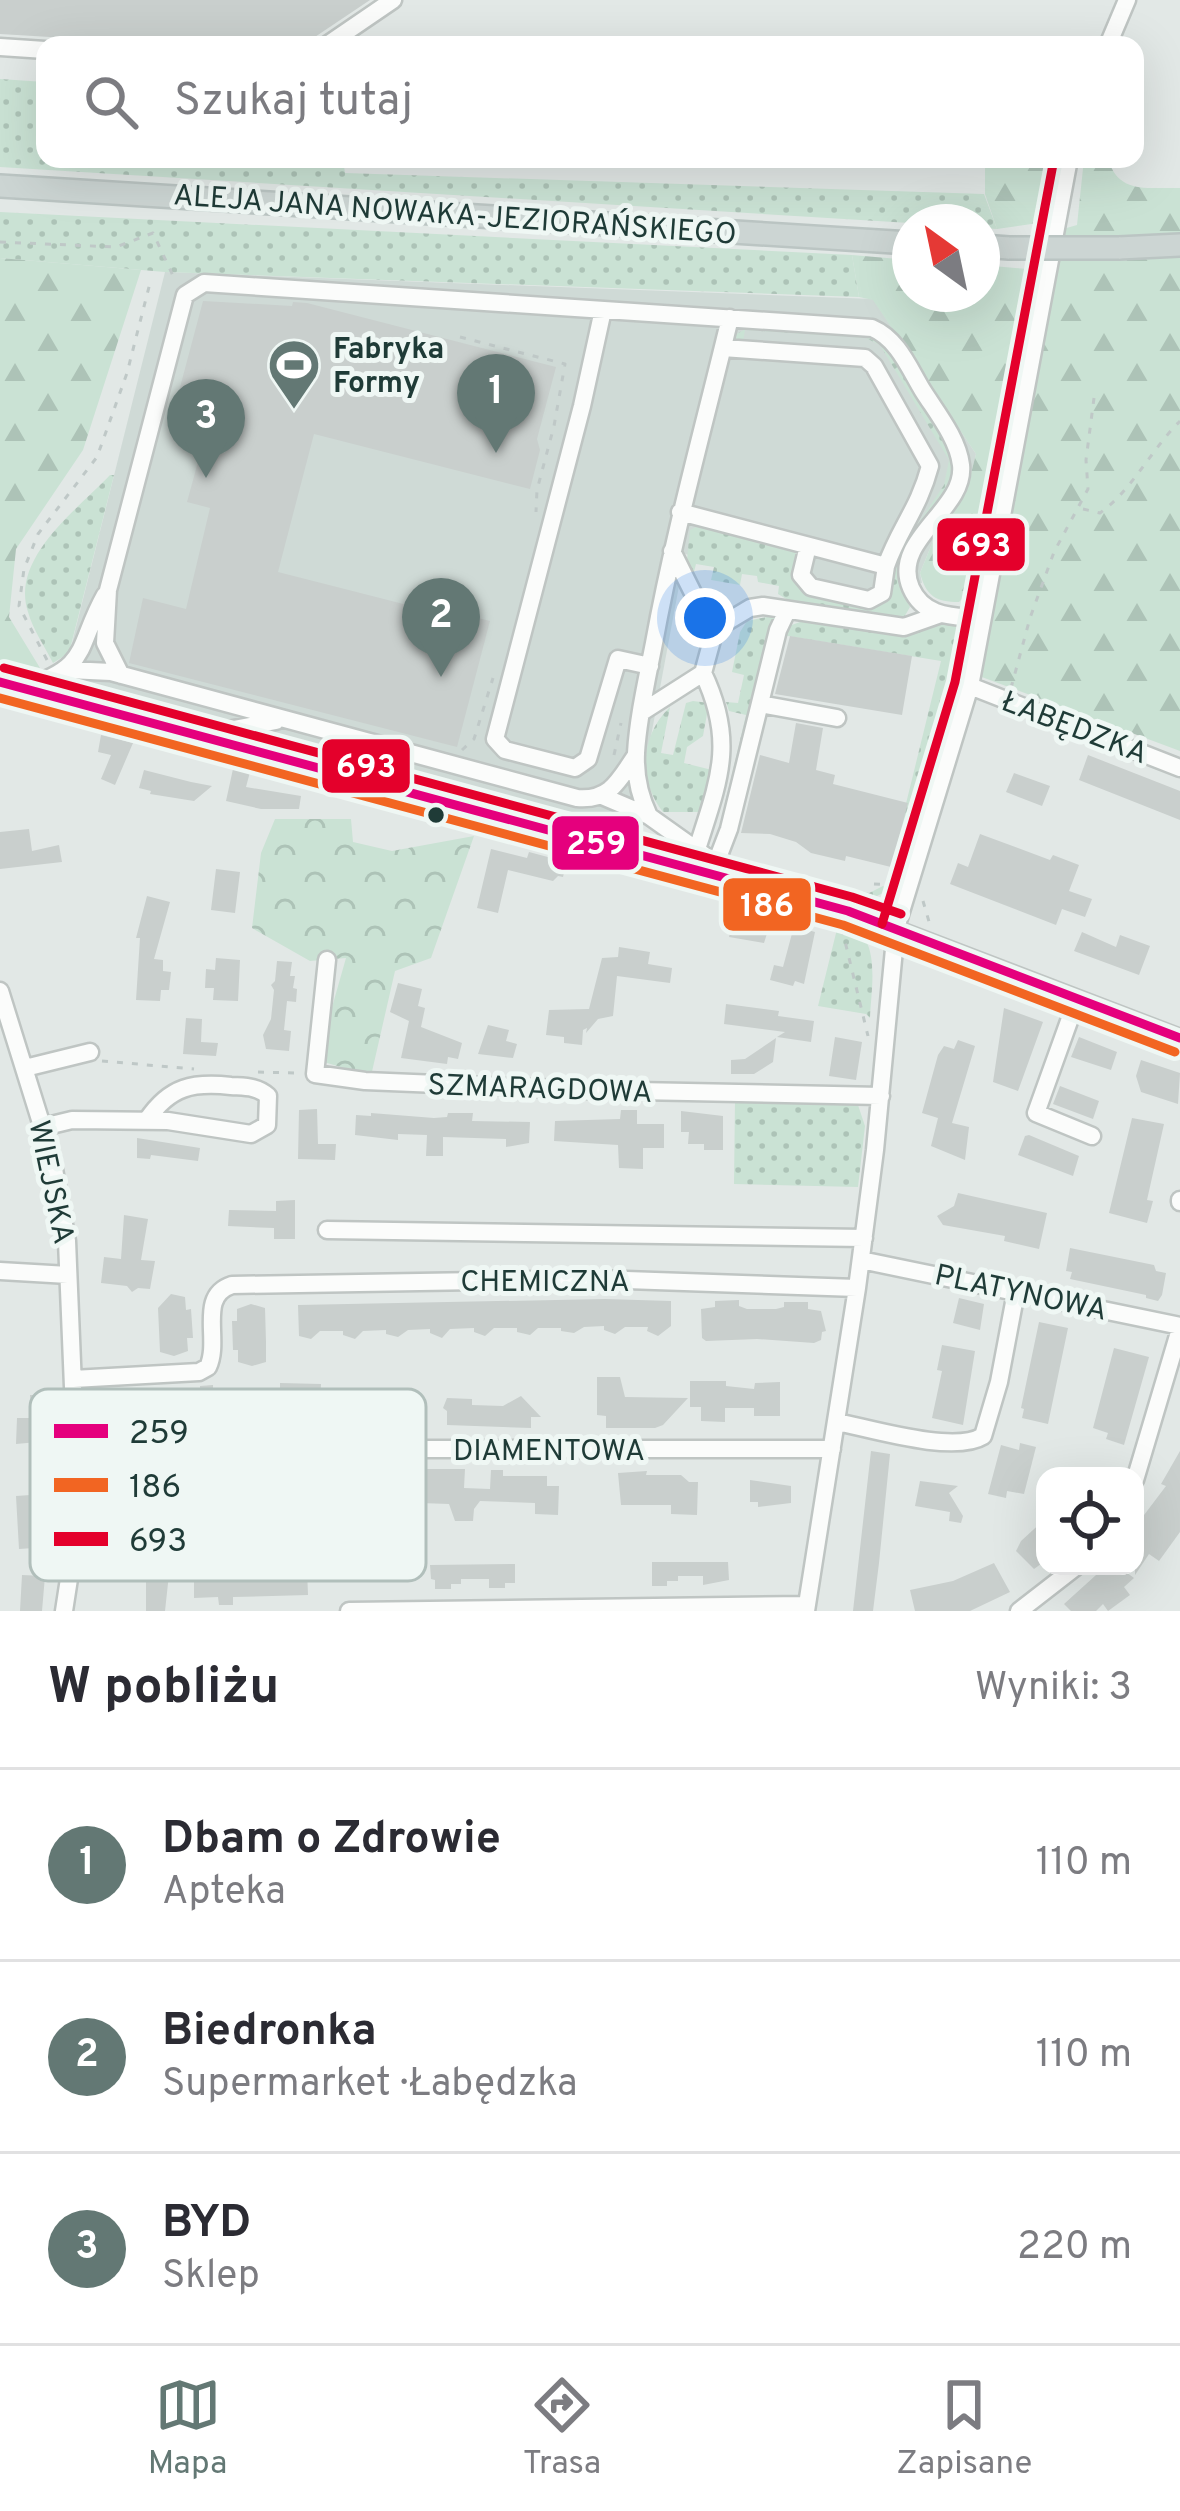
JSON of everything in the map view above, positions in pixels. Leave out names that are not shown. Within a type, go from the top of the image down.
[{"type":"main road","name":"ALEJA JANA NOWAKA-JEZIORAŃSKIEGO","points":[[0,190],[892,242]]},
{"type":"main road","points":[[1000,247],[1180,245]]},
{"type":"street","points":[[341,36],[393,0]]},
{"type":"street","points":[[1112,36],[1127,0]]},
{"type":"street","points":[[0,47],[36,49]]},
{"type":"street","points":[[350,1611],[806,1608],[861,1261],[896,928],[970,686],[1068,168]]},
{"type":"street","points":[[62,674],[80,653],[108,590],[185,295],[204,283],[872,328],[892,341],[956,446],[962,469],[957,488],[916,545],[907,572],[911,589],[938,615]]},
{"type":"street","points":[[603,310],[495,739],[506,750],[575,769],[588,759],[618,659],[650,666]]},
{"type":"street","points":[[650,816],[640,796],[636,755],[642,712],[680,512],[730,318]]},
{"type":"street","points":[[723,348],[856,357],[874,366],[930,466],[918,506],[893,547],[882,593],[869,601],[811,587],[801,575],[808,546]]},
{"type":"street","points":[[680,512],[886,566]]},
{"type":"street","points":[[672,550],[715,628]]},
{"type":"street","points":[[108,590],[105,644],[121,675]]},
{"type":"street","points":[[697,849],[723,751],[719,706],[703,673],[715,628],[750,608],[764,606],[904,627],[938,615],[982,619]]},
{"type":"street","points":[[716,863],[787,611]]},
{"type":"street","points":[[642,712],[703,673]]},
{"type":"street","points":[[25,688],[62,674],[121,675],[577,798],[613,790],[636,755]]},
{"type":"street","points":[[0,682],[896,928],[1180,1038]]},
{"type":"street","name":"ŁABĘDZKA","points":[[970,686],[1180,768]]},
{"type":"street","points":[[760,704],[837,718]]},
{"type":"street","points":[[201,736],[281,720]]},
{"type":"street","points":[[602,796],[650,816],[740,882]]},
{"type":"street","points":[[315,1074],[327,959]]},
{"type":"street","name":"WIEJSKA","points":[[0,991],[43,1127],[62,1206],[74,1389]]},
{"type":"street","points":[[1077,999],[1036,1114],[1092,1136]]},
{"type":"street","points":[[25,1068],[81,1054]]},
{"type":"street","name":"SZMARAGDOWA","points":[[315,1074],[365,1082],[881,1096]]},
{"type":"street","points":[[43,1127],[72,1120],[147,1120],[251,1134],[267,1125],[268,1096],[258,1088],[193,1083],[147,1120]]},
{"type":"street","points":[[327,1230],[864,1238]]},
{"type":"street","name":"PLATYNOWA","points":[[861,1261],[1180,1327]]},
{"type":"street","points":[[0,1271],[68,1275]]},
{"type":"street","name":"CHEMICZNA","points":[[73,1378],[199,1372],[208,1367],[214,1347],[212,1300],[220,1289],[232,1286],[597,1279],[857,1288]]},
{"type":"street","points":[[837,1422],[952,1444],[983,1436],[1016,1292]]},
{"type":"street","points":[[1139,1467],[1180,1327]]},
{"type":"street","name":"DIAMENTOWA","points":[[426,1449],[832,1449]]},
{"type":"street","points":[[1019,1611],[1065,1575]]},
{"type":"street","name":"WIEJSKA","points":[[64,1611],[69,1581]]},
{"type":"path","points":[[0,242],[116,247],[154,233],[185,295]]},
{"type":"path","points":[[62,674],[19,606],[24,569],[38,534],[98,457],[127,373],[150,283]]},
{"type":"path","points":[[460,337],[565,364],[537,490],[536,526]]},
{"type":"path","points":[[1008,701],[1054,552],[1088,489],[1086,460],[1094,398]]},
{"type":"path","points":[[1081,508],[1100,513],[1120,498],[1134,473],[1180,422]]},
{"type":"path","points":[[452,751],[462,750],[474,739],[494,672]]},
{"type":"path","points":[[612,766],[621,724]]},
{"type":"path","points":[[596,824],[645,840]]},
{"type":"path","points":[[874,884],[893,885],[890,893]]},
{"type":"path","points":[[840,921],[869,1043]]},
{"type":"path","points":[[81,1054],[201,1070]]},
{"type":"path","points":[[244,1071],[315,1074]]},
{"type":"shaded area","points":[[165,272],[873,299],[976,454],[967,489],[935,536],[920,573],[922,583],[899,581],[870,607],[804,592],[794,577],[685,554],[646,763],[638,832],[62,683]]},
{"type":"green space","points":[[0,79],[36,81],[36,168],[344,168],[345,173],[984,194],[988,204],[892,204],[892,222],[0,167]]},
{"type":"green space","points":[[985,168],[1054,168],[1045,222],[1000,229],[1000,204],[988,204]]},
{"type":"green space","points":[[1083,168],[1112,168],[1119,179],[1136,187],[1180,188],[1180,751],[979,676],[1056,231],[1077,225]]},
{"type":"green space","points":[[0,212],[852,255],[859,297],[165,272],[0,258]]},
{"type":"green space","points":[[852,255],[892,258],[892,312],[1000,312],[1000,267],[1038,270],[975,586],[959,602],[933,596],[920,573],[935,536],[967,489],[976,454],[873,300],[859,297]]},
{"type":"green space","points":[[0,258],[141,270],[83,450],[16,549],[9,617],[40,668],[0,660]]},
{"type":"green space","points":[[749,327],[863,335],[880,342],[936,424],[950,454],[949,485],[907,542],[901,559],[901,580],[910,607],[903,619],[793,603],[778,594],[779,586],[758,582],[757,576],[742,574],[740,585],[711,580],[714,567],[696,564],[692,580],[686,569],[690,530],[698,526],[793,549],[795,577],[804,592],[870,607],[888,597],[900,551],[944,485],[949,460],[880,345],[866,338],[745,330],[743,342],[736,341],[735,335]]},
{"type":"green space","points":[[114,475],[69,653],[53,663],[28,612],[29,573],[50,536]]},
{"type":"green space","points":[[776,615],[719,829],[746,715],[729,711],[726,702],[738,703],[744,675],[732,672],[740,632],[747,621]]},
{"type":"green space","points":[[811,618],[910,634],[942,618],[965,640],[896,883],[887,881],[941,661],[782,635],[789,626]]},
{"type":"green space","points":[[686,703],[709,703],[703,736],[687,747],[684,763],[712,770],[700,812],[663,812],[646,773],[648,744],[670,707],[661,753],[673,755]]},
{"type":"green space","points":[[275,819],[351,819],[353,842],[392,851],[474,836],[431,958],[395,971],[371,1076],[317,1060],[346,958],[310,961],[252,928],[261,853]]},
{"type":"green space","points":[[734,857],[750,861],[749,870],[770,877],[773,868],[869,893],[883,886],[889,890],[867,901],[849,898],[847,903],[741,870],[732,861]]},
{"type":"green space","points":[[838,925],[863,935],[869,947],[870,1018],[818,1006]]},
{"type":"green space","points":[[735,1099],[857,1102],[865,1126],[858,1187],[734,1184]]},
{"type":"building","points":[[0,0],[370,0],[316,36],[0,34]]},
{"type":"building","points":[[203,301],[307,303],[556,367],[530,489],[314,434],[285,545],[278,572],[490,621],[457,747],[129,663],[143,598],[186,609],[210,508],[187,502],[202,447],[225,453],[237,407],[179,391]]},
{"type":"building","points":[[790,636],[912,656],[902,715],[775,694]]},
{"type":"building","points":[[796,723],[823,728],[816,770],[835,775],[833,784],[908,803],[891,867],[811,853],[796,842],[770,834],[741,833],[760,755],[789,763]]},
{"type":"building","points":[[101,735],[133,743],[115,785],[101,779],[111,755],[98,752]]},
{"type":"building","points":[[1088,755],[1180,791],[1180,820],[1079,780]]},
{"type":"building","points":[[233,769],[250,772],[246,787],[301,796],[299,809],[261,809],[226,801]]},
{"type":"building","points":[[144,770],[212,786],[194,801],[150,794],[139,788]]},
{"type":"building","points":[[1014,773],[1050,786],[1042,806],[1006,792]]},
{"type":"building","points":[[29,829],[32,851],[59,845],[62,862],[0,869],[0,832]]},
{"type":"building","points":[[980,834],[1050,860],[1053,855],[1079,865],[1069,891],[1092,899],[1085,917],[1062,909],[1056,925],[950,884],[958,863],[968,867]]},
{"type":"building","points":[[491,849],[559,860],[566,864],[563,877],[553,881],[508,870],[498,913],[477,908]]},
{"type":"building","points":[[216,869],[240,872],[235,913],[211,910]]},
{"type":"building","points":[[147,896],[170,902],[154,959],[163,960],[163,971],[171,972],[169,990],[161,990],[160,1001],[136,1000],[140,938],[136,938]]},
{"type":"building","points":[[736,910],[771,921],[764,943],[729,937]]},
{"type":"building","points":[[794,926],[815,932],[804,984],[795,981],[793,986],[770,980],[774,965],[783,967]]},
{"type":"building","points":[[1082,932],[1116,947],[1120,935],[1150,946],[1139,975],[1074,951]]},
{"type":"building","points":[[619,947],[650,952],[648,964],[672,968],[670,983],[617,976],[613,1016],[598,1019],[586,1033],[587,1028],[583,1030],[582,1045],[546,1035],[549,1010],[589,1009],[602,958],[618,957]]},
{"type":"building","points":[[216,958],[240,960],[238,1001],[213,1000],[214,988],[205,988],[206,969],[215,970]]},
{"type":"building","points":[[277,961],[292,962],[290,976],[295,976],[293,988],[297,989],[296,1002],[287,1001],[284,1030],[291,1031],[289,1051],[266,1049],[263,1035],[271,1019]]},
{"type":"building","points":[[398,983],[422,989],[421,1027],[462,1043],[458,1059],[448,1057],[447,1064],[401,1058],[409,1021],[390,1012]]},
{"type":"building","points":[[726,1004],[814,1021],[811,1042],[777,1037],[785,1032],[724,1024]]},
{"type":"building","points":[[1004,1008],[1043,1022],[1018,1091],[993,1082]]},
{"type":"building","points":[[186,1018],[202,1019],[201,1042],[218,1043],[216,1056],[183,1054]]},
{"type":"building","points":[[488,1025],[509,1030],[506,1041],[517,1044],[513,1058],[478,1054]]},
{"type":"building","points":[[835,1037],[862,1042],[856,1080],[829,1076]]},
{"type":"building","points":[[1079,1037],[1117,1052],[1111,1070],[1071,1057]]},
{"type":"building","points":[[776,1038],[773,1062],[754,1074],[731,1074],[731,1060],[745,1059]]},
{"type":"building","points":[[958,1040],[975,1046],[952,1123],[969,1127],[965,1160],[931,1146],[938,1118],[922,1113],[938,1055],[944,1046],[954,1049]]},
{"type":"building","points":[[1141,1060],[1180,1073],[1178,1104],[1141,1092],[1136,1076]]},
{"type":"building","points":[[1060,1086],[1099,1101],[1093,1119],[1053,1104]]},
{"type":"building","points":[[317,1109],[318,1144],[336,1144],[335,1160],[298,1159],[299,1110]]},
{"type":"building","points":[[621,1110],[637,1110],[637,1124],[664,1124],[664,1148],[643,1148],[643,1169],[619,1168],[618,1145],[554,1141],[555,1121],[620,1119]]},
{"type":"building","points":[[681,1111],[723,1116],[723,1150],[688,1144],[689,1132],[681,1132]]},
{"type":"building","points":[[473,1113],[472,1121],[530,1122],[529,1143],[506,1147],[506,1139],[443,1137],[443,1156],[426,1156],[427,1135],[398,1134],[398,1140],[355,1135],[356,1115],[434,1118]]},
{"type":"building","points":[[1132,1118],[1164,1124],[1147,1200],[1153,1201],[1147,1223],[1109,1213]]},
{"type":"building","points":[[1029,1135],[1079,1156],[1073,1176],[1018,1155]]},
{"type":"building","points":[[137,1138],[200,1148],[198,1161],[151,1155],[150,1159],[137,1158]]},
{"type":"building","points":[[958,1193],[1047,1213],[1039,1249],[1004,1241],[1005,1236],[943,1225],[937,1216],[954,1206]]},
{"type":"building","points":[[295,1200],[295,1239],[274,1239],[274,1228],[228,1226],[229,1210],[276,1211],[276,1201]]},
{"type":"building","points":[[124,1215],[148,1219],[141,1260],[155,1261],[150,1289],[132,1292],[127,1286],[101,1283],[104,1257],[121,1259]]},
{"type":"building","points":[[1070,1248],[1154,1265],[1156,1271],[1166,1273],[1162,1295],[1158,1301],[1070,1279],[1072,1272],[1066,1271]]},
{"type":"building","points":[[171,1294],[185,1297],[186,1310],[191,1309],[193,1338],[187,1338],[188,1351],[174,1356],[160,1352],[158,1308]]},
{"type":"building","points":[[959,1298],[984,1304],[980,1330],[953,1323]]},
{"type":"building","points":[[739,1300],[739,1306],[747,1309],[808,1302],[808,1309],[821,1311],[826,1331],[814,1343],[702,1338],[701,1309],[715,1307],[715,1301]]},
{"type":"building","points":[[671,1301],[671,1326],[658,1336],[647,1331],[648,1327],[625,1327],[615,1334],[604,1326],[574,1333],[538,1328],[530,1335],[517,1328],[494,1328],[485,1336],[474,1328],[450,1329],[442,1338],[430,1329],[408,1330],[398,1337],[386,1330],[363,1331],[355,1339],[343,1331],[320,1331],[311,1339],[299,1336],[298,1305]]},
{"type":"building","points":[[251,1304],[265,1308],[266,1342],[266,1362],[252,1366],[238,1362],[232,1321],[237,1321],[237,1309]]},
{"type":"building","points":[[1039,1322],[1068,1328],[1048,1424],[1022,1418],[1021,1408]]},
{"type":"building","points":[[942,1345],[975,1351],[963,1425],[932,1418]]},
{"type":"building","points":[[1114,1348],[1149,1357],[1124,1445],[1093,1428]]},
{"type":"building","points":[[597,1377],[620,1377],[625,1397],[688,1398],[655,1428],[606,1428],[606,1416],[597,1415]]},
{"type":"building","points":[[690,1381],[726,1381],[726,1386],[754,1389],[755,1383],[780,1382],[780,1416],[754,1416],[754,1408],[725,1408],[725,1422],[701,1421],[701,1407],[690,1407]]},
{"type":"building","points":[[280,1383],[321,1384],[321,1389],[280,1389]]},
{"type":"building","points":[[521,1396],[541,1417],[531,1417],[531,1428],[447,1425],[443,1408],[447,1398],[503,1406]]},
{"type":"building","points":[[17,1418],[30,1418],[30,1443],[16,1444]]},
{"type":"building","points":[[1020,1443],[1036,1447],[1024,1494],[1007,1491],[1006,1498],[988,1494],[1001,1445],[1019,1450]]},
{"type":"building","points":[[871,1451],[890,1454],[879,1563],[873,1611],[853,1611]]},
{"type":"building","points":[[1180,1451],[1180,1532],[1159,1561],[1149,1554],[1144,1562],[1144,1515],[1166,1486],[1161,1484]]},
{"type":"building","points":[[426,1469],[465,1469],[464,1488],[490,1489],[491,1470],[503,1470],[503,1476],[547,1476],[547,1486],[559,1486],[558,1515],[535,1514],[535,1503],[480,1501],[473,1521],[455,1521],[449,1504],[426,1503]]},
{"type":"building","points":[[647,1471],[646,1475],[681,1475],[698,1482],[697,1515],[671,1514],[671,1505],[621,1505],[618,1473]]},
{"type":"building","points":[[750,1480],[791,1486],[791,1503],[758,1507],[758,1502],[750,1502]]},
{"type":"building","points":[[920,1481],[958,1486],[949,1493],[963,1516],[961,1523],[949,1521],[950,1512],[915,1506]]},
{"type":"building","points":[[30,1495],[30,1548],[19,1549],[16,1496]]},
{"type":"building","points":[[1036,1527],[1034,1569],[1016,1551]]},
{"type":"building","points":[[652,1562],[728,1562],[729,1580],[703,1585],[703,1576],[678,1576],[678,1581],[667,1581],[667,1586],[652,1586]]},
{"type":"building","points":[[994,1563],[1010,1592],[970,1611],[915,1611],[910,1590],[953,1581]]},
{"type":"building","points":[[515,1564],[515,1583],[505,1583],[505,1588],[489,1588],[489,1579],[461,1579],[451,1589],[435,1589],[431,1579],[430,1565]]},
{"type":"building","points":[[22,1575],[30,1575],[30,1581],[45,1581],[42,1611],[20,1611]]},
{"type":"building","points":[[1096,1575],[1134,1578],[1124,1587],[1130,1595],[1108,1611],[1103,1604],[1096,1611],[1071,1611],[1064,1604]]},
{"type":"building","points":[[146,1581],[168,1581],[165,1611],[146,1611]]},
{"type":"building","points":[[194,1581],[307,1581],[308,1595],[233,1597],[233,1605],[219,1605],[218,1597],[194,1598]]},
{"type":"transit line","name":"693","points":[[882,924],[955,682],[1052,168]]},
{"type":"transit line","name":"693","points":[[4,668],[901,914]]},
{"type":"transit line","name":"259","points":[[0,682],[848,911],[1180,1038]]},
{"type":"transit line","name":"186","points":[[0,698],[843,925],[1175,1052]]},
{"type":"place","name":"Fabryka Formy","points":[[294,411]]},
{"type":"place","name":"Dbam o Zdrowie","points":[[496,453]]},
{"type":"place","name":"BYD","points":[[206,478]]},
{"type":"place","name":"Biedronka","points":[[441,677]]}]
